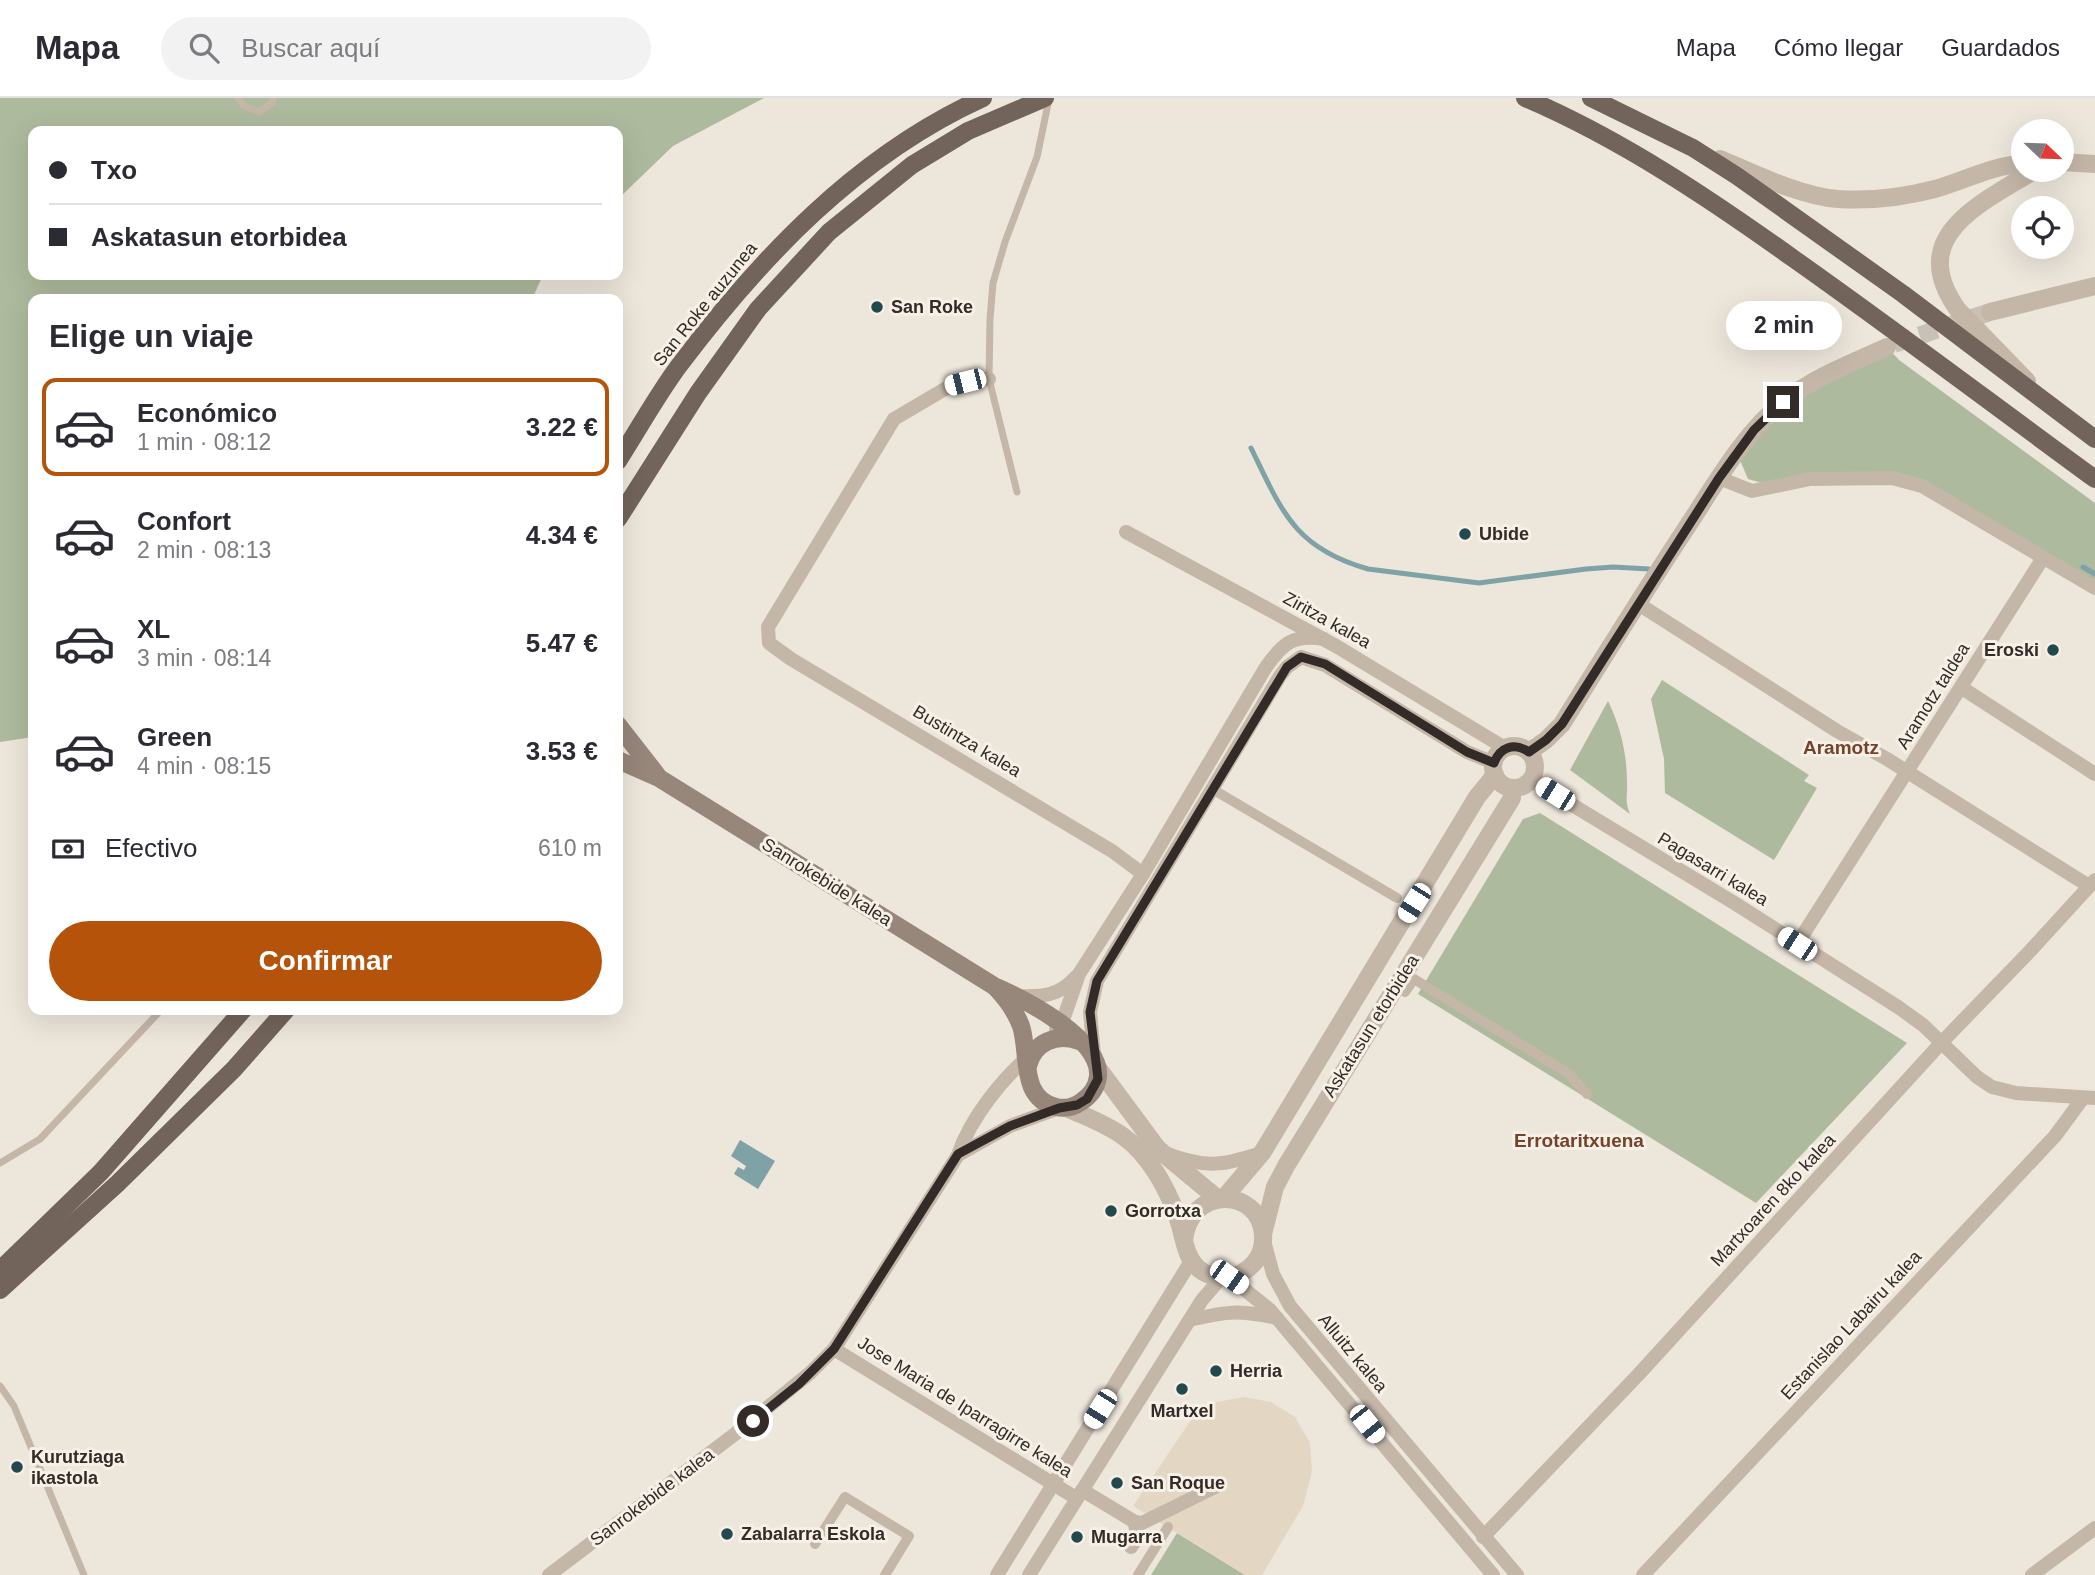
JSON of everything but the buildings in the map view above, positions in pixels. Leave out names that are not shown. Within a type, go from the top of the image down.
[{"type":"main road","name":"San Roke auzunea","points":[[623,453],[677,369],[754,272],[824,202],[894,148],[959,109],[983,98]]},
{"type":"main road","points":[[623,511],[698,393],[758,309],[829,232],[912,165],[968,131],[1047,98]]},
{"type":"main road","points":[[1525,98],[1557,111],[1659,169],[1746,225],[2095,479]]},
{"type":"main road","points":[[1591,98],[1693,148],[1837,246],[2095,439]]},
{"type":"main road","points":[[623,731],[659,778]]},
{"type":"main road","points":[[623,762],[659,778]]},
{"type":"main road","name":"Sanrokebide kalea","points":[[659,778],[994,986]]},
{"type":"main road","points":[[994,986],[1018,996],[1062,1023],[1088,1047],[1096,1062],[1098,1079],[1087,1099],[1077,1105],[1063,1108],[1039,1099],[1028,1081],[1033,1055],[1007,1000],[994,986]]},
{"type":"main road","points":[[0,1270],[101,1172],[239,1015]]},
{"type":"main road","points":[[0,1290],[136,1165],[234,1069],[282,1015]]},
{"type":"main road","points":[[1033,1055],[1061,1037],[1079,1041]]},
{"type":"street","points":[[1693,148],[1781,185],[1835,199],[1913,193],[2011,166]]},
{"type":"street","points":[[2074,163],[2095,164]]},
{"type":"street","points":[[2016,182],[1965,214],[1948,232],[1941,247],[1942,283],[1958,310],[2052,406]]},
{"type":"street","points":[[1990,312],[2095,286]]},
{"type":"street","points":[[1529,752],[1562,724],[1637,603],[1719,478],[1754,430],[1783,402],[1816,379],[1887,347]]},
{"type":"street","name":"Bustintza kalea","points":[[989,379],[950,386],[894,419],[768,627],[769,643],[791,659],[1100,844],[1143,874]]},
{"type":"street","points":[[1719,478],[1752,491],[1810,480],[1892,478],[1922,486],[2095,588]]},
{"type":"street","name":"Ziritza kalea","points":[[1126,532],[1324,639],[1505,748]]},
{"type":"street","name":"Aramotz taldea","points":[[1637,603],[1837,731],[1908,772],[2043,558]]},
{"type":"street","points":[[1018,996],[1050,995],[1070,984],[1079,974],[1143,874],[1265,667],[1279,648],[1291,640],[1309,637],[1324,639]]},
{"type":"street","points":[[1220,1199],[1158,1149],[1096,1062],[1090,1012],[1102,972],[1280,676],[1301,657],[1325,664],[1494,769],[1502,784],[1512,788],[1523,786],[1531,780],[1535,762],[1529,752],[1515,746],[1505,748],[1498,754],[1494,769]]},
{"type":"street","points":[[1962,688],[2095,774]]},
{"type":"street","name":"Askatasun etorbidea","points":[[1220,1199],[1262,1153],[1494,769]]},
{"type":"street","points":[[1797,944],[1908,772]]},
{"type":"street","name":"Martxoaren 8ko kalea","points":[[1483,1537],[1638,1375],[1942,1042],[2092,883],[1908,772]]},
{"type":"street","name":"Pagasarri kalea","points":[[1531,780],[1907,1013],[1942,1042],[1977,1077],[1992,1087],[2016,1093],[2089,1098]]},
{"type":"street","name":"Askatasun etorbidea","points":[[1263,1237],[1275,1187],[1286,1166],[1508,806],[1512,798],[1512,788]]},
{"type":"street","points":[[1219,793],[1397,898]]},
{"type":"street","points":[[1062,1023],[1079,974]]},
{"type":"street","name":"Askatasun etorbidea","points":[[1405,992],[1414,979],[1569,1074],[1587,1094]]},
{"type":"street","name":"Sanrokebide kalea","points":[[549,1575],[777,1402],[834,1349],[958,1154],[963,1138],[991,1097],[1062,1023]]},
{"type":"street","name":"Estanislao Labairu kalea","points":[[1643,1575],[2089,1098]]},
{"type":"street","points":[[958,1154],[1010,1126],[1063,1108],[1116,1131],[1134,1145],[1155,1172],[1170,1199],[1191,1261],[1207,1274],[1225,1278]]},
{"type":"street","points":[[1158,1149],[1205,1165],[1228,1163],[1262,1153]]},
{"type":"street","points":[[1029,1575],[1202,1300],[1225,1278],[1248,1270],[1261,1251],[1263,1237],[1260,1223],[1254,1213],[1234,1200],[1220,1199],[1207,1203],[1190,1218],[1184,1241]]},
{"type":"street","name":"Alluitz kalea","points":[[1263,1237],[1273,1274],[1290,1306],[1517,1575]]},
{"type":"street","points":[[997,1575],[1191,1261]]},
{"type":"street","name":"Alluitz kalea","points":[[1225,1278],[1258,1298],[1277,1318],[1493,1575]]},
{"type":"street","points":[[1190,1320],[1224,1312],[1250,1312],[1277,1318]]},
{"type":"street","name":"Jose Maria de Iparragirre kalea","points":[[834,1349],[1054,1484],[1135,1522]]},
{"type":"street","points":[[1131,1547],[1137,1538],[1135,1522],[1142,1522],[1219,1485]]},
{"type":"street","points":[[816,1544],[845,1497],[909,1536],[886,1575]]},
{"type":"street","points":[[1138,1575],[1168,1527]]},
{"type":"street","points":[[2032,1575],[2095,1528]]},
{"type":"lane","points":[[238,98],[244,106],[259,112],[272,103],[273,98]]},
{"type":"lane","points":[[1017,492],[989,379],[993,283],[1005,242],[1037,157],[1047,98]]},
{"type":"lane","points":[[0,1163],[40,1139],[156,1015]]},
{"type":"lane","points":[[0,1386],[14,1406],[84,1575]]},
{"type":"green space","points":[[0,98],[764,98],[673,146],[623,194],[623,126],[28,126],[28,280],[541,280],[534,294],[28,294],[28,738],[0,742]]},
{"type":"green space","points":[[1887,347],[1899,360],[2095,503],[2095,588],[1976,517],[1892,478],[1773,486],[1748,479],[1737,453],[1783,402]]},
{"type":"green space","points":[[1662,680],[1809,775],[1804,781],[1817,788],[1774,860],[1665,793],[1664,759],[1651,699]]},
{"type":"green space","points":[[1608,701],[1624,750],[1630,814],[1570,770]]},
{"type":"green space","points":[[1540,813],[1907,1043],[1756,1203],[1418,994],[1523,819]]},
{"type":"green space","points":[[1177,1533],[1245,1575],[1151,1575]]},
{"type":"shaded area","points":[[1244,1397],[1271,1402],[1295,1417],[1310,1443],[1312,1471],[1303,1506],[1262,1575],[1245,1575],[1133,1506],[1191,1420],[1217,1402]]},
{"type":"water","points":[[740,1140],[775,1161],[758,1189],[734,1174],[738,1167],[744,1170],[746,1166],[731,1156]]},
{"type":"waterway","points":[[1251,448],[1272,491],[1293,524],[1323,550],[1368,569],[1479,583],[1586,569],[1649,569]]},
{"type":"waterway","points":[[2083,567],[2095,574]]},
{"type":"tunnel","points":[[1894,344],[1990,312]]},
{"type":"place","name":"San Roke","points":[[877,307]]},
{"type":"place","name":"Ubide","points":[[1465,534]]},
{"type":"place","name":"Eroski","points":[[2053,650]]},
{"type":"place","name":"Gorrotxa","points":[[1111,1211]]},
{"type":"place","name":"Herria","points":[[1216,1371]]},
{"type":"place","name":"Martxel","points":[[1182,1389]]},
{"type":"place","name":"Kurutziaga ikastola","points":[[17,1467]]},
{"type":"place","name":"San Roque","points":[[1117,1483]]},
{"type":"place","name":"Zabalarra Eskola","points":[[727,1534]]},
{"type":"place","name":"Mugarra","points":[[1077,1537]]},
{"type":"district","name":"Aramotz","points":[[1841,747]]},
{"type":"district","name":"Errotaritxuena","points":[[1579,1140]]},
{"type":"route","points":[[753,1421],[799,1384],[834,1349],[958,1154],[1010,1126],[1059,1108],[1077,1105],[1087,1099],[1094,1090],[1098,1068],[1094,1056],[1090,1012],[1097,981],[1287,667],[1301,657],[1325,664],[1467,752],[1494,763],[1495,758],[1505,748],[1515,746],[1525,748],[1529,752],[1562,724],[1719,478],[1754,430],[1783,402]]}]
